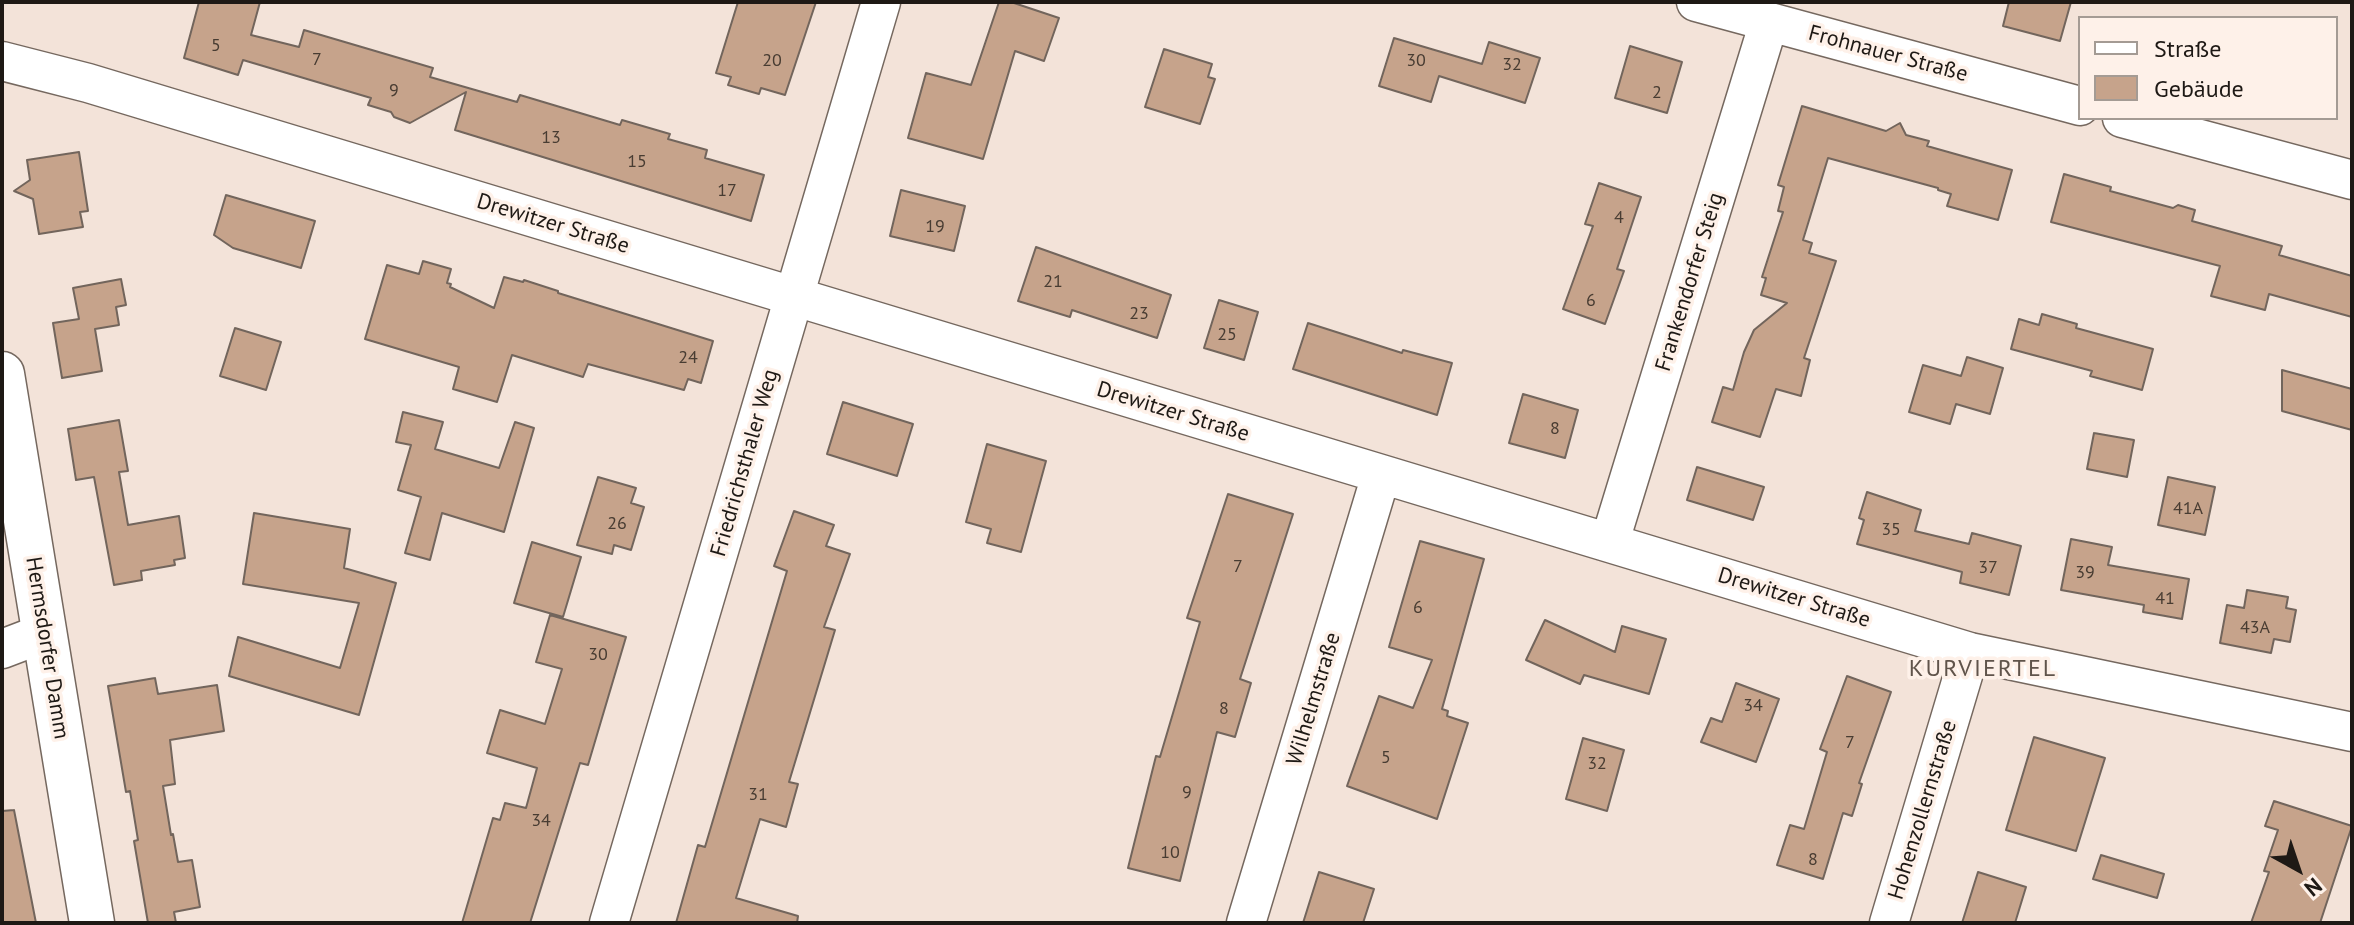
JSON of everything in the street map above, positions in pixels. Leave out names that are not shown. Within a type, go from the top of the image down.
[{"type":"main road","name":"Hermsdorfer Damm","points":[[2,374],[92,923]]},
{"type":"street","name":"Friedrichsthaler Weg","points":[[609,923],[881,2]]},
{"type":"street","name":"Frohnauer Straße","points":[[1696,2],[2078,105]]},
{"type":"street","name":"Frankendorfer Steig","points":[[1610,541],[1769,22]]},
{"type":"street","name":"Drewitzer Straße","points":[[2,61],[88,83],[1970,652],[2352,732]]},
{"type":"street","points":[[2129,120],[2352,180]]},
{"type":"street","name":"Wilhelmstraße","points":[[1246,923],[1381,475]]},
{"type":"street","points":[[2,649],[44,633]]},
{"type":"street","name":"Hohenzollernstraße","points":[[1889,923],[1970,652]]},
{"type":"building","points":[[199,2],[260,2],[251,35],[299,47],[304,30],[433,68],[430,77],[517,102],[520,95],[620,125],[622,120],[670,134],[668,139],[707,150],[705,158],[764,175],[751,221],[455,130],[466,92],[410,123],[394,117],[391,112],[368,105],[371,98],[243,60],[238,75],[184,58]]},
{"type":"building","points":[[738,2],[816,2],[785,95],[761,88],[759,94],[728,85],[731,77],[716,73]]},
{"type":"building","points":[[999,2],[1011,2],[1059,18],[1044,61],[1015,51],[983,159],[908,138],[926,73],[971,85]]},
{"type":"building","points":[[2009,2],[2071,2],[2060,41],[2003,26]]},
{"type":"building","points":[[1394,38],[1482,64],[1489,42],[1540,58],[1525,103],[1439,76],[1431,102],[1379,86]]},
{"type":"building","points":[[1630,46],[1682,62],[1667,113],[1615,98]]},
{"type":"building","points":[[1164,49],[1212,64],[1208,77],[1215,79],[1200,124],[1145,107]]},
{"type":"building","points":[[1802,106],[1886,131],[1900,123],[1906,135],[1929,141],[1927,146],[2012,170],[1998,220],[1947,206],[1951,194],[1938,188],[1828,158],[1803,240],[1812,243],[1809,253],[1836,261],[1804,358],[1810,360],[1801,396],[1776,389],[1760,437],[1712,422],[1723,387],[1733,390],[1754,330],[1787,303],[1761,295],[1766,278],[1762,277],[1783,212],[1778,211],[1784,187],[1778,185]]},
{"type":"building","points":[[79,152],[88,211],[80,212],[83,227],[39,234],[33,199],[14,191],[30,180],[27,160]]},
{"type":"building","points":[[2064,174],[2111,187],[2110,191],[2173,208],[2178,205],[2195,210],[2192,221],[2282,246],[2279,255],[2352,276],[2352,317],[2269,294],[2265,310],[2211,296],[2220,266],[2051,222]]},
{"type":"building","points":[[1599,183],[1641,197],[1617,269],[1624,271],[1605,324],[1563,309],[1593,226],[1585,224]]},
{"type":"building","points":[[901,190],[965,206],[954,251],[890,236]]},
{"type":"building","points":[[226,195],[315,221],[301,268],[233,248],[214,235]]},
{"type":"building","points":[[1036,247],[1171,295],[1157,338],[1072,310],[1070,317],[1018,301]]},
{"type":"building","points":[[423,261],[451,269],[447,283],[451,284],[450,287],[494,308],[504,277],[524,280],[713,341],[701,383],[688,379],[684,390],[588,364],[583,377],[512,355],[497,402],[453,389],[459,367],[365,339],[387,265],[419,274]]},
{"type":"building","points":[[121,279],[126,305],[116,307],[119,325],[95,329],[102,371],[62,378],[53,323],[79,319],[73,288]]},
{"type":"building","points":[[1219,300],[1258,312],[1244,360],[1204,348]]},
{"type":"building","points":[[2042,314],[2077,324],[2076,328],[2153,349],[2142,390],[2090,376],[2092,371],[2011,349],[2019,319],[2039,325]]},
{"type":"building","points":[[1308,323],[1402,353],[1403,350],[1452,363],[1437,415],[1293,369]]},
{"type":"building","points":[[235,328],[281,342],[266,390],[220,376]]},
{"type":"building","points":[[1967,357],[2003,368],[1990,414],[1956,404],[1950,424],[1909,412],[1923,365],[1961,376]]},
{"type":"building","points":[[2282,370],[2352,389],[2352,430],[2282,411]]},
{"type":"building","points":[[1523,394],[1578,410],[1565,458],[1509,443]]},
{"type":"building","points":[[843,402],[913,424],[897,476],[827,454]]},
{"type":"building","points":[[403,412],[443,422],[435,449],[499,468],[515,422],[534,428],[504,532],[442,513],[430,560],[405,553],[421,497],[398,490],[411,445],[396,442]]},
{"type":"building","points":[[119,420],[128,471],[119,472],[128,525],[179,516],[185,558],[174,560],[175,565],[141,571],[142,580],[114,585],[94,477],[76,480],[68,429]]},
{"type":"building","points":[[2094,433],[2134,440],[2127,477],[2087,469]]},
{"type":"building","points":[[987,444],[1046,461],[1021,552],[987,543],[991,529],[966,522]]},
{"type":"building","points":[[1697,467],[1764,487],[1753,520],[1687,500]]},
{"type":"building","points":[[598,477],[636,488],[631,503],[644,507],[631,550],[614,545],[612,554],[577,545]]},
{"type":"building","points":[[2168,477],[2215,487],[2205,535],[2158,525]]},
{"type":"building","points":[[1867,492],[1921,510],[1915,531],[1969,544],[1972,533],[2021,546],[2009,595],[1960,583],[1962,572],[1857,544],[1864,520],[1859,518]]},
{"type":"building","points":[[1228,494],[1293,514],[1240,679],[1251,683],[1235,737],[1217,732],[1180,881],[1128,868],[1156,756],[1160,757],[1200,622],[1187,618]]},
{"type":"building","points":[[794,511],[834,525],[826,546],[850,554],[824,627],[835,630],[789,782],[798,784],[786,827],[760,819],[736,898],[798,916],[797,923],[676,923],[698,845],[705,847],[787,571],[774,566]]},
{"type":"building","points":[[254,513],[350,529],[344,568],[396,583],[359,715],[229,676],[238,637],[340,668],[359,603],[243,584]]},
{"type":"building","points":[[2071,539],[2112,547],[2108,565],[2189,579],[2182,619],[2143,612],[2144,605],[2061,590]]},
{"type":"building","points":[[1420,541],[1484,559],[1442,709],[1448,711],[1447,716],[1468,723],[1437,819],[1347,786],[1379,696],[1413,708],[1432,660],[1389,647]]},
{"type":"building","points":[[532,542],[581,557],[563,617],[514,603]]},
{"type":"building","points":[[2247,590],[2288,597],[2286,608],[2296,610],[2290,642],[2274,639],[2271,653],[2220,643],[2227,605],[2244,608]]},
{"type":"building","points":[[550,615],[626,637],[588,765],[580,763],[530,923],[462,923],[493,818],[500,820],[505,803],[526,808],[537,768],[487,753],[500,710],[545,724],[562,669],[536,662]]},
{"type":"building","points":[[1545,620],[1615,652],[1622,626],[1666,639],[1649,694],[1584,675],[1580,684],[1526,660]]},
{"type":"building","points":[[1847,676],[1891,692],[1859,783],[1862,784],[1852,816],[1843,813],[1823,879],[1777,865],[1790,825],[1804,829],[1827,752],[1820,749]]},
{"type":"building","points":[[155,678],[158,694],[217,685],[224,731],[170,740],[175,784],[163,786],[171,835],[178,862],[192,860],[200,907],[174,912],[176,923],[148,923],[134,841],[138,840],[130,791],[126,792],[108,686]]},
{"type":"building","points":[[1736,683],[1779,699],[1756,762],[1701,742],[1711,718],[1722,722]]},
{"type":"building","points":[[2034,737],[2105,758],[2076,851],[2006,830]]},
{"type":"building","points":[[1583,738],[1624,750],[1607,811],[1566,799]]},
{"type":"building","points":[[2274,801],[2352,826],[2320,923],[2251,923],[2269,872],[2264,871],[2278,830],[2265,826]]},
{"type":"building","points":[[14,810],[36,923],[2,923],[2,811]]},
{"type":"building","points":[[2101,855],[2164,874],[2157,898],[2093,879]]},
{"type":"building","points":[[1319,872],[1374,889],[1363,923],[1303,923]]},
{"type":"building","points":[[1978,872],[2026,887],[2015,923],[1962,923]]},
{"type":"district","name":"KURVIERTEL","points":[[1983,669]]}]
